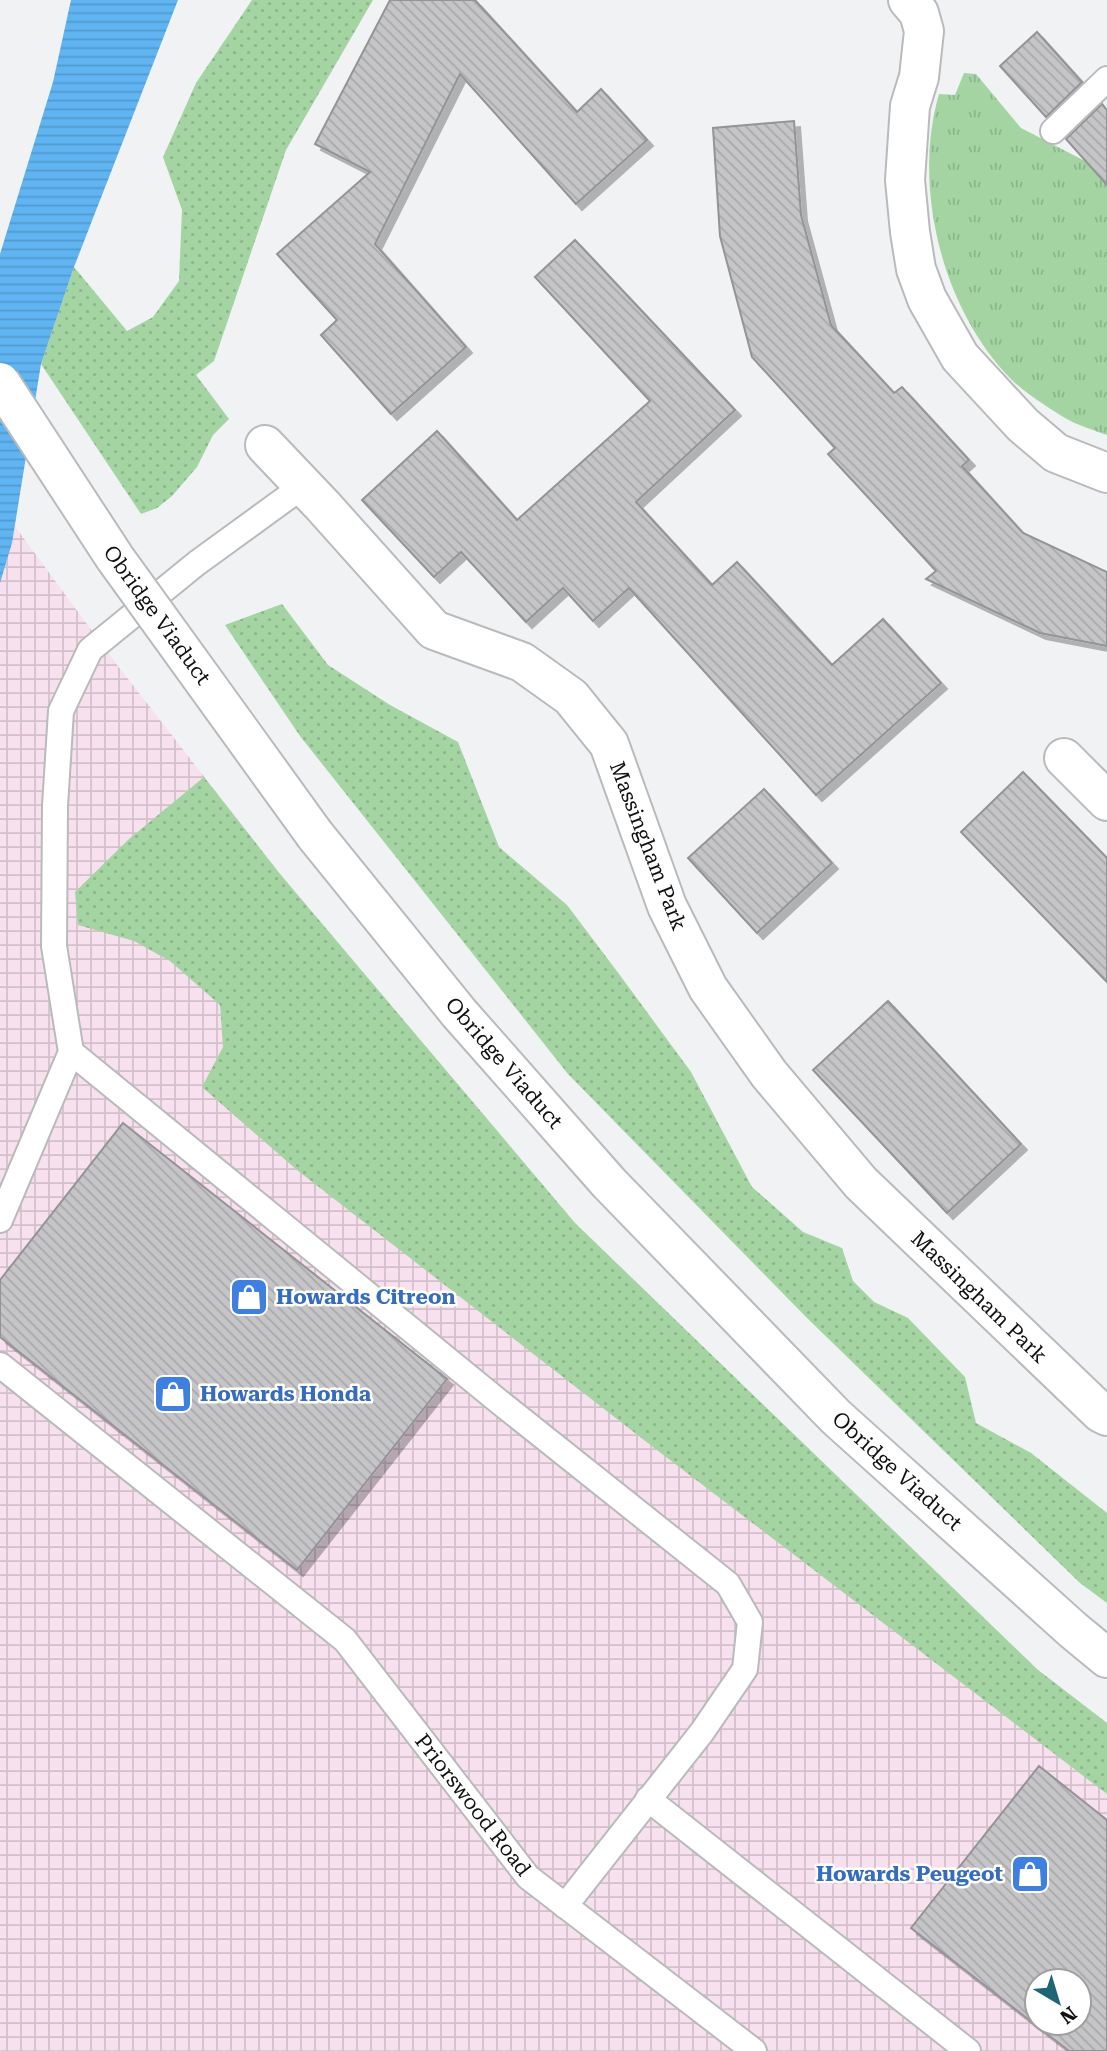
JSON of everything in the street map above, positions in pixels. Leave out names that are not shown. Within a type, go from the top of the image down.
[{"type":"street","points":[[908,0],[919,13],[924,31],[919,77],[910,106],[905,180],[909,232],[916,269],[927,299],[960,357],[1023,425],[1056,453],[1107,472]]},
{"type":"street","name":"Obridge Viaduct","points":[[0,382],[115,558],[315,835],[458,1013],[608,1183],[836,1417],[1107,1658]]},
{"type":"street","name":"Massingham Park","points":[[265,445],[435,630],[522,662],[571,697],[609,744],[667,906],[708,988],[769,1074],[861,1183],[1060,1376],[1107,1416]]},
{"type":"street","points":[[1064,758],[1107,802]]},
{"type":"lane","points":[[1053,131],[1107,79]]},
{"type":"lane","points":[[0,1220],[71,1052],[54,946],[55,806],[61,710],[90,650],[197,563],[303,486]]},
{"type":"lane","points":[[71,1052],[475,1382],[728,1584],[750,1622],[745,1669],[702,1732],[565,1906]]},
{"type":"lane","name":"Priorswood Road","points":[[0,1365],[345,1640],[528,1877],[754,2051]]},
{"type":"lane","points":[[648,1800],[968,2051]]},
{"type":"shaded area","points":[[0,506],[114,661],[280,874],[575,1223],[1038,1670],[1107,1723],[1107,2051],[0,2051]]},
{"type":"green space","points":[[252,0],[373,0],[286,150],[214,361],[196,375],[229,419],[213,435],[197,467],[172,496],[157,508],[141,514],[41,364],[74,267],[127,331],[153,317],[179,281],[182,210],[163,157],[196,83]]},
{"type":"green space","points":[[964,73],[976,74],[1021,128],[1085,161],[1107,185],[1107,435],[1067,419],[1010,378],[986,350],[966,317],[951,282],[939,245],[929,168],[932,130],[939,94],[955,95]]},
{"type":"green space","points":[[282,604],[328,665],[390,705],[458,742],[499,847],[567,905],[619,974],[691,1072],[752,1187],[803,1232],[842,1248],[853,1281],[874,1302],[908,1318],[965,1377],[976,1423],[1031,1453],[1107,1513],[1107,1603],[1080,1583],[806,1317],[568,1074],[300,736],[225,625]]},
{"type":"green space","points":[[204,777],[280,874],[575,1223],[1038,1670],[1107,1723],[1107,1794],[653,1447],[297,1170],[202,1087],[223,1047],[220,1005],[170,961],[134,941],[78,925],[75,892],[129,839]]},
{"type":"water","points":[[71,0],[178,0],[74,267],[41,364],[12,543],[0,583],[0,254],[53,82]]},
{"type":"building","points":[[390,0],[475,0],[577,112],[601,89],[647,140],[576,204],[460,74],[375,244],[466,347],[391,414],[321,335],[337,320],[277,254],[370,172],[315,144]]},
{"type":"building","points":[[1037,32],[1082,82],[1046,117],[1000,66]]},
{"type":"building","points":[[1102,104],[1107,110],[1107,185],[1066,139]]},
{"type":"building","points":[[794,121],[801,215],[831,325],[894,393],[902,387],[969,460],[962,466],[1023,533],[1107,572],[1107,646],[1040,633],[926,579],[936,571],[828,454],[835,448],[752,357],[720,236],[713,128]]},
{"type":"building","points":[[575,240],[735,410],[636,502],[712,585],[737,562],[832,665],[883,619],[941,683],[816,795],[629,588],[593,621],[563,588],[526,622],[461,552],[434,577],[362,500],[437,431],[517,520],[650,401],[535,277]]},
{"type":"building","points":[[1023,772],[1107,858],[1107,982],[961,832]]},
{"type":"building","points":[[764,789],[832,863],[757,933],[688,858]]},
{"type":"building","points":[[888,1001],[1021,1144],[947,1213],[813,1070]]},
{"type":"building","points":[[123,1123],[447,1379],[297,1570],[0,1337],[0,1280]]},
{"type":"building","name":"Howards Peugeot","points":[[1039,1766],[1107,1820],[1107,2051],[1069,2051],[1051,2037],[1093,2037],[1093,1967],[1023,1967],[1023,2015],[911,1928]]},
{"type":"place","name":"Howards Citreon","points":[[249,1297]]},
{"type":"place","name":"Howards Honda","points":[[173,1394]]},
{"type":"place","name":"Howards Peugeot","points":[[1030,1874]]}]
